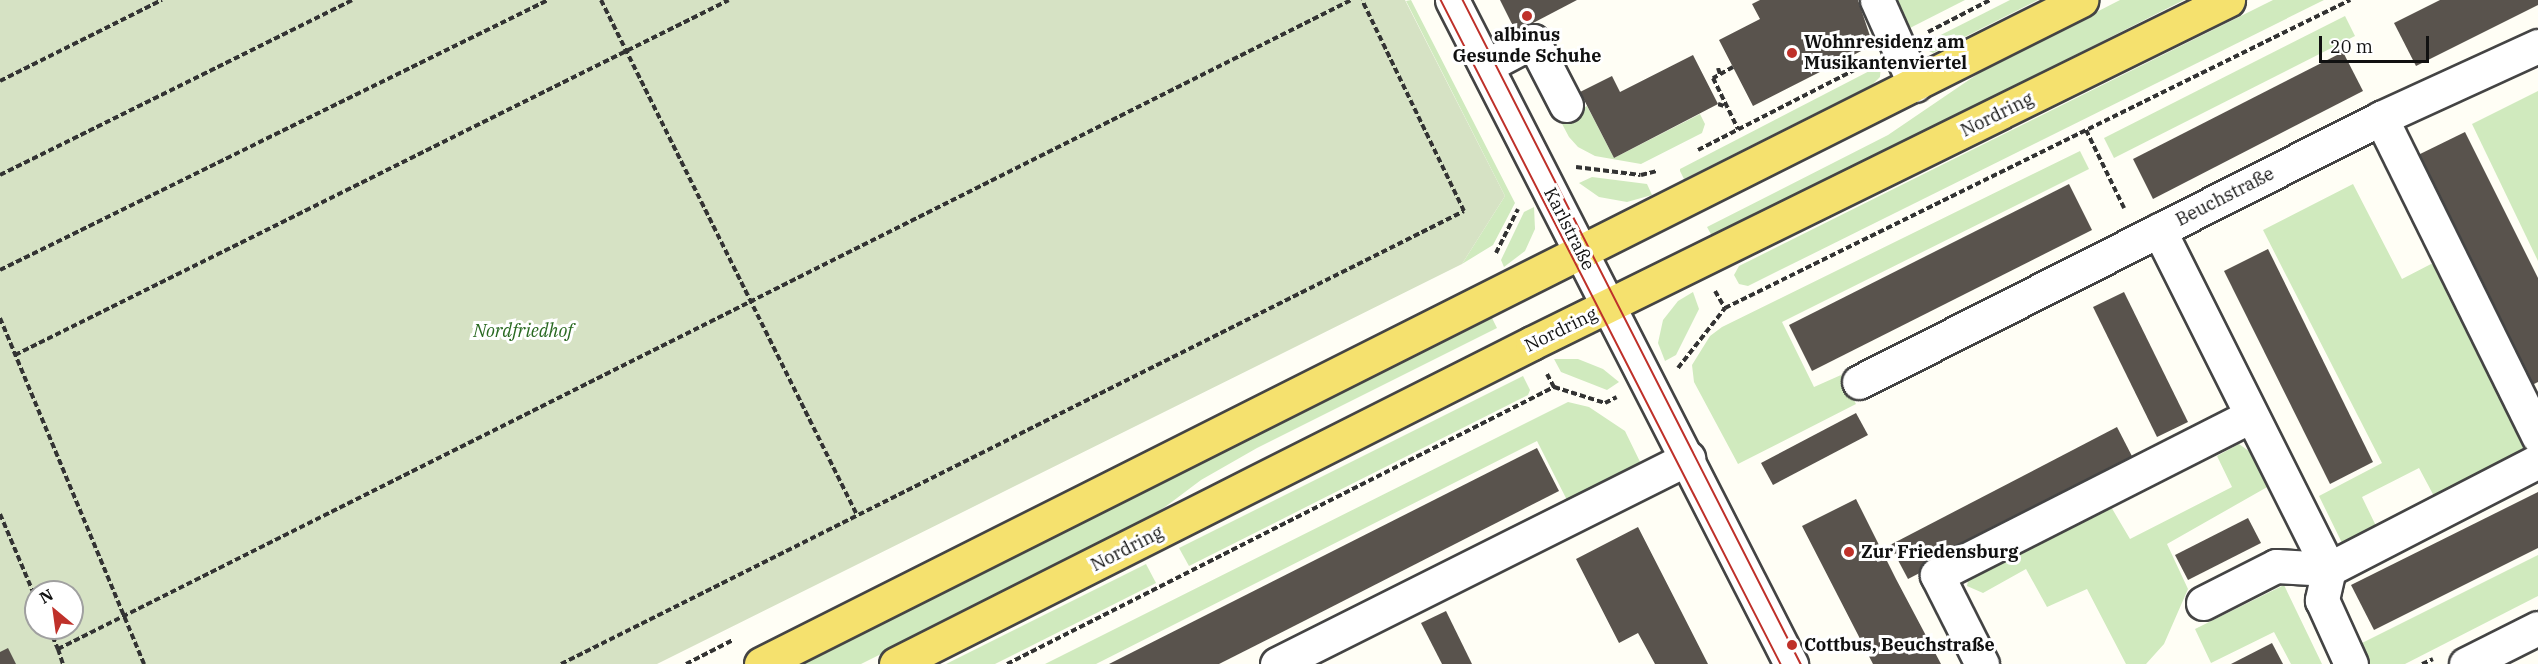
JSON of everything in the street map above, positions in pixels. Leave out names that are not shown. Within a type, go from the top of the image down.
[{"type":"main road","points":[[761,664],[2081,0]]},
{"type":"main road","name":"Nordring","points":[[896,664],[2228,0]]},
{"type":"street","name":"Karlstraße","points":[[1452,0],[1688,458],[1791,664]]},
{"type":"street","points":[[1877,0],[1915,85]]},
{"type":"street","points":[[1486,66],[1533,41],[1566,105]]},
{"type":"street","name":"Beuchstraße","points":[[2329,569],[2251,416],[2149,234],[2381,118],[2538,46]]},
{"type":"street","points":[[2381,118],[2538,436]]},
{"type":"street","points":[[1859,382],[2149,234]]},
{"type":"street","points":[[1982,664],[1938,574],[2251,416]]},
{"type":"street","points":[[1277,664],[1688,458]]},
{"type":"street","points":[[2202,603],[2276,566],[2329,569],[2538,461]]},
{"type":"street","points":[[2329,569],[2322,600],[2351,664]]},
{"type":"street","points":[[2466,664],[2538,628]]},
{"type":"path","points":[[0,81],[162,0]]},
{"type":"path","points":[[0,175],[352,0]]},
{"type":"path","points":[[0,270],[548,0]]},
{"type":"path","points":[[601,0],[857,515]]},
{"type":"path","points":[[15,356],[729,0]]},
{"type":"path","points":[[58,649],[1351,0]]},
{"type":"path","points":[[561,664],[1464,211],[1362,0]]},
{"type":"path","points":[[1696,151],[1990,0]]},
{"type":"path","points":[[1007,664],[1554,387],[1605,403],[1678,367],[1725,308],[2350,0]]},
{"type":"path","points":[[1733,67],[1713,78],[1738,129]]},
{"type":"path","points":[[1718,68],[1720,74]]},
{"type":"path","points":[[1718,104],[1727,107]]},
{"type":"path","points":[[2086,130],[2149,234]]},
{"type":"path","points":[[1546,183],[1577,166],[1641,176],[1665,167]]},
{"type":"path","points":[[0,318],[122,617],[144,664]]},
{"type":"path","points":[[0,514],[28,580]]},
{"type":"path","points":[[54,640],[63,664]]},
{"type":"green space","name":"Nordfriedhof","points":[[0,0],[1405,0],[1505,196],[1462,264],[657,664],[0,664]]},
{"type":"green space","points":[[1411,0],[1515,203],[1493,245],[1462,264],[1505,196],[1406,1]]},
{"type":"green space","points":[[1895,0],[1965,0],[1908,29]]},
{"type":"green space","points":[[2010,0],[2038,0],[1933,53],[1919,46]]},
{"type":"green space","points":[[2120,0],[2184,0],[1713,238],[1707,227],[1888,135],[1985,69]]},
{"type":"green space","points":[[2273,0],[2324,0],[1748,286],[1739,284],[1734,275],[1739,266]]},
{"type":"green space","points":[[2345,16],[2355,36],[2114,158],[2104,138]]},
{"type":"green space","points":[[1529,62],[1564,118],[1587,106],[1614,158],[1700,114],[1705,124],[1702,133],[1641,164],[1595,156],[1578,147],[1569,137]]},
{"type":"green space","points":[[1881,65],[1880,77],[1872,85],[1684,179],[1680,169]]},
{"type":"green space","points":[[2538,91],[2538,261],[2472,124]]},
{"type":"green space","points":[[2080,151],[2089,169],[1782,322],[1814,387],[1841,375],[1856,404],[1738,464],[1694,382],[1692,365],[1710,336],[1722,327]]},
{"type":"green space","points":[[1592,177],[1647,184],[1652,195],[1627,202],[1599,197],[1579,183]]},
{"type":"green space","points":[[2353,184],[2402,279],[2431,264],[2437,265],[2536,446],[2435,498],[2419,468],[2362,497],[2377,528],[2343,545],[2319,496],[2382,463],[2263,230]]},
{"type":"green space","points":[[1534,207],[1535,229],[1525,251],[1504,267],[1501,260],[1524,212]]},
{"type":"green space","points":[[1693,292],[1699,309],[1676,355],[1665,361],[1658,343],[1663,320],[1678,301]]},
{"type":"green space","points":[[1490,314],[1497,328],[1257,448],[1201,480],[1165,507],[1110,540],[861,664],[801,664],[1030,546]]},
{"type":"green space","points":[[1554,359],[1578,359],[1603,369],[1619,382],[1607,390],[1561,372]]},
{"type":"green space","points":[[1523,376],[1530,390],[1528,395],[1189,566],[1179,548]]},
{"type":"green space","points":[[1568,402],[1589,407],[1625,431],[1644,470],[1571,508],[1537,441],[1096,664],[1045,664]]},
{"type":"green space","points":[[2239,444],[2253,454],[2269,486],[2167,544],[2188,589],[2164,644],[2146,664],[2126,664],[2087,589],[2047,607],[2026,569],[1983,593],[1967,586],[1970,569],[2107,500],[2130,539],[2232,487],[2217,456]]},
{"type":"green space","points":[[2538,555],[2538,596],[2405,664],[2363,664],[2354,647]]},
{"type":"green space","points":[[1146,564],[1156,583],[995,664],[946,664]]},
{"type":"green space","points":[[2284,585],[2322,664],[2291,664],[2274,632],[2211,663],[2195,629]]},
{"type":"building","name":"albinus Gesunde Schuhe","points":[[1500,0],[1577,0],[1516,32]]},
{"type":"building","name":"Wohnresidenz am Musikantenviertel","points":[[1760,0],[1858,0],[1873,45],[1753,106],[1719,40],[1760,19],[1752,4]]},
{"type":"building","points":[[2440,0],[2538,0],[2538,5],[2416,66],[2394,23]]},
{"type":"building","points":[[2343,52],[2363,91],[2153,199],[2133,159]]},
{"type":"building","points":[[1693,55],[1718,104],[1614,158],[1580,92],[1612,76],[1620,92]]},
{"type":"building","points":[[2465,132],[2538,278],[2538,382],[2530,386],[2416,156]]},
{"type":"building","points":[[2069,184],[2092,230],[1812,371],[1789,325]]},
{"type":"building","points":[[2268,249],[2373,462],[2330,484],[2224,271]]},
{"type":"building","points":[[2124,292],[2188,422],[2157,437],[2093,307]]},
{"type":"building","points":[[1856,413],[1868,435],[1773,485],[1761,463]]},
{"type":"building","points":[[2117,427],[2135,462],[1908,579],[1890,545]]},
{"type":"building","points":[[1537,448],[1559,491],[1219,664],[1109,664]]},
{"type":"building","points":[[2538,492],[2538,548],[2374,630],[2351,585]]},
{"type":"building","points":[[1856,499],[1941,664],[1873,664],[1802,526]]},
{"type":"building","points":[[2248,518],[2261,543],[2188,580],[2175,555]]},
{"type":"building","points":[[1638,527],[1708,664],[1655,664],[1638,633],[1619,643],[1576,559]]},
{"type":"building","points":[[1446,611],[1472,664],[1442,664],[1421,623]]},
{"type":"building","points":[[2272,643],[2283,664],[2231,664]]},
{"type":"building","points":[[8,648],[16,664],[0,664],[0,652]]},
{"type":"tram line","points":[[1441,0],[1781,664]]},
{"type":"tram line","points":[[1463,0],[1801,664]]},
{"type":"place","name":"albinus Gesunde Schuhe","points":[[1527,16]]},
{"type":"place","name":"Wohnresidenz am Musikantenviertel","points":[[1792,53]]},
{"type":"place","name":"Zur Friedensburg","points":[[1849,552]]},
{"type":"place","name":"Cottbus, Beuchstraße","points":[[1792,645]]}]
